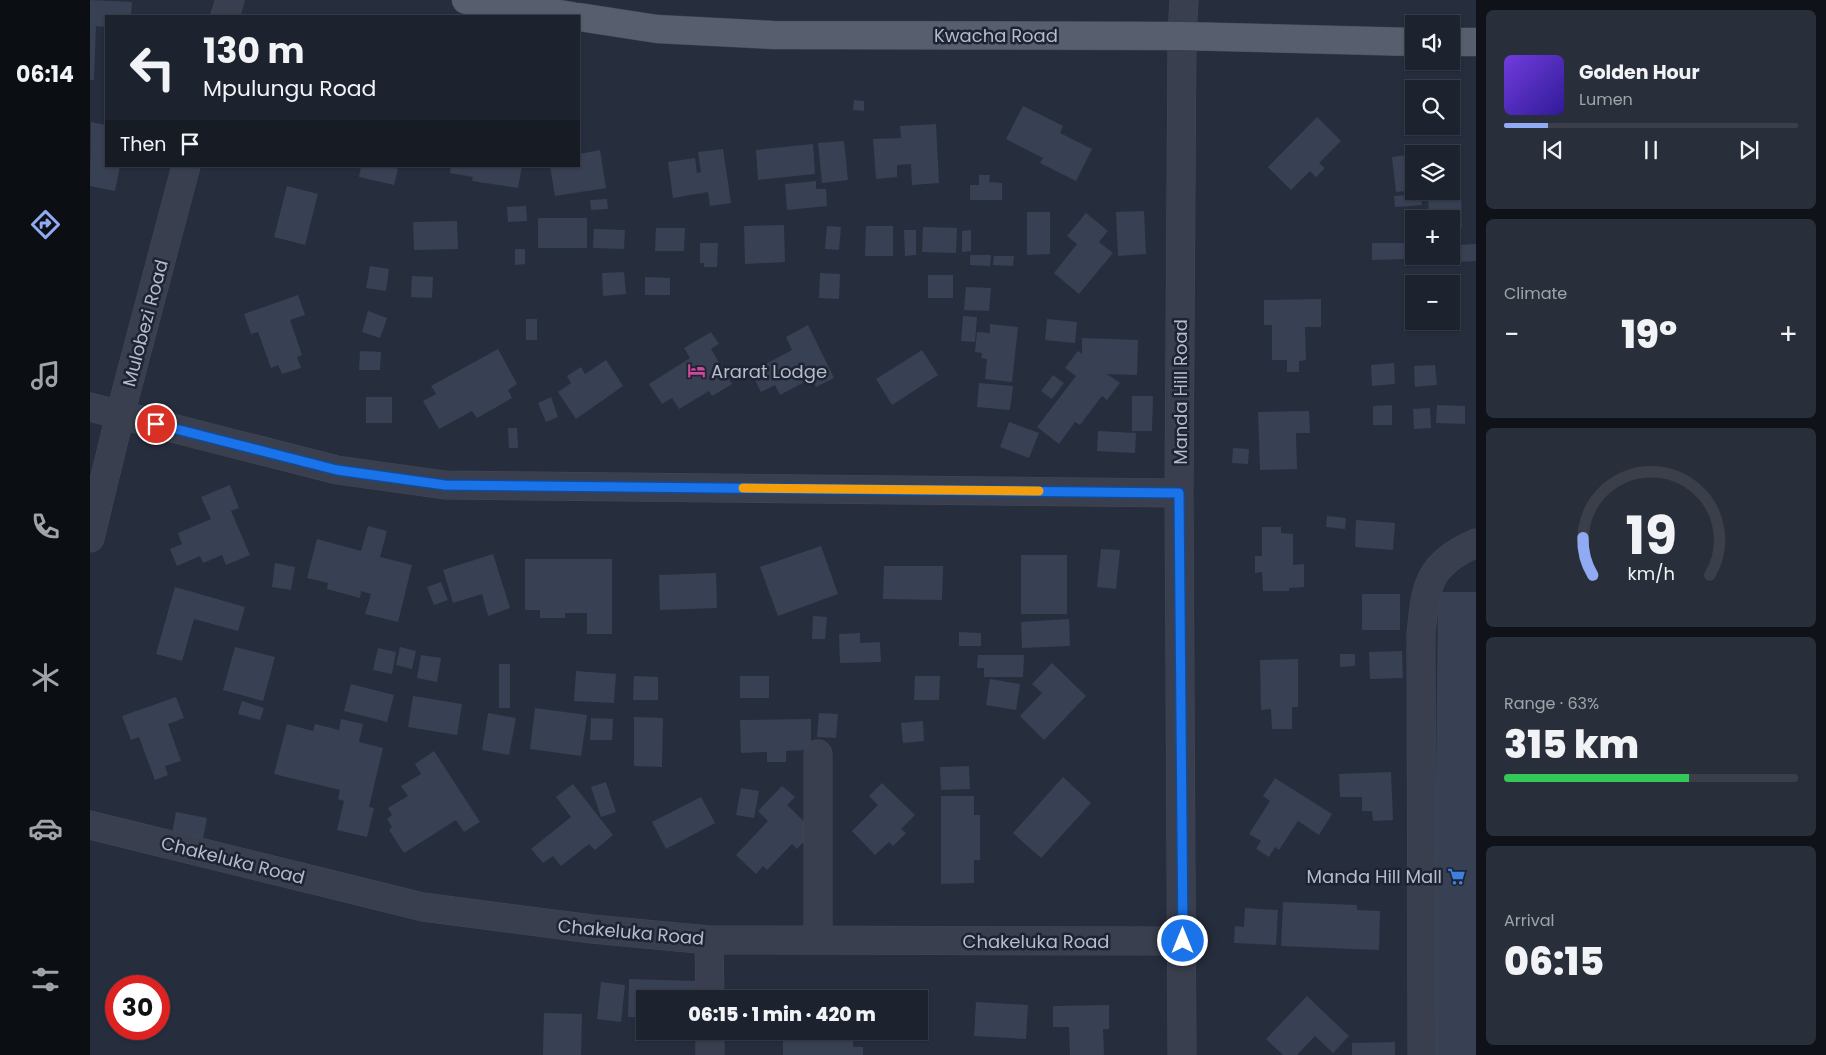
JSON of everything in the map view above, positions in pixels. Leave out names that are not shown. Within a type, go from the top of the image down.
[{"type":"main road","points":[[466,0],[565,15]]},
{"type":"main road","name":"Kwacha Road","points":[[580,17],[657,29],[773,35],[1182,36],[1405,42]]},
{"type":"main road","points":[[1460,42],[1476,42]]},
{"type":"street","points":[[225,15],[230,0]]},
{"type":"street","name":"Manda Hill Road","points":[[1182,1055],[1183,941],[1179,493],[1182,36],[1184,0]]},
{"type":"street","name":"Mulobezi Road","points":[[90,538],[120,415],[186,167]]},
{"type":"street","points":[[90,407],[337,470],[445,485],[1179,493]]},
{"type":"street","points":[[1422,1055],[1421,634],[1425,594],[1432,578],[1444,561],[1476,543]]},
{"type":"street","points":[[818,754],[818,940]]},
{"type":"street","name":"Chakeluka Road","points":[[90,825],[423,907],[592,929],[709,940],[1183,941]]},
{"type":"street","points":[[709,940],[710,990]]},
{"type":"street","points":[[710,1040],[710,1055]]},
{"type":"building","points":[[90,0],[132,2],[131,15],[105,15],[105,27],[96,26],[94,80],[90,80]]},
{"type":"building","points":[[854,100],[864,101],[864,111],[853,110]]},
{"type":"building","points":[[1023,106],[1063,126],[1060,133],[1092,149],[1076,181],[1040,163],[1043,158],[1006,139]]},
{"type":"building","points":[[1317,117],[1341,141],[1319,163],[1325,168],[1316,177],[1310,171],[1291,190],[1268,167]]},
{"type":"building","points":[[91,122],[105,125],[105,167],[120,167],[115,191],[90,186]]},
{"type":"building","points":[[936,124],[939,183],[912,185],[911,164],[897,165],[897,177],[876,179],[873,139],[901,138],[900,126]]},
{"type":"building","points":[[844,141],[848,180],[822,183],[818,143]]},
{"type":"building","points":[[813,144],[815,174],[758,180],[756,150]]},
{"type":"building","points":[[723,149],[731,203],[710,206],[708,192],[673,198],[668,162],[695,158],[697,173],[701,172],[698,152]]},
{"type":"building","points":[[600,150],[606,188],[555,196],[550,167],[580,167],[580,154]]},
{"type":"building","points":[[1405,155],[1405,191],[1396,192],[1392,157]]},
{"type":"building","points":[[361,167],[392,167],[398,169],[394,185],[359,177]]},
{"type":"building","points":[[451,167],[522,167],[518,188],[472,181],[473,177],[450,173]]},
{"type":"building","points":[[979,175],[990,175],[989,182],[1002,183],[1002,200],[970,200],[970,185],[979,185]]},
{"type":"building","points":[[816,181],[816,189],[826,189],[827,206],[787,210],[785,184]]},
{"type":"building","points":[[287,186],[318,194],[305,245],[274,237]]},
{"type":"building","points":[[1460,193],[1462,228],[1460,228],[1460,210],[1429,210],[1428,200],[1460,200]]},
{"type":"building","points":[[1405,195],[1405,200],[1422,200],[1422,205],[1395,207],[1394,196]]},
{"type":"building","points":[[607,199],[608,209],[591,210],[590,200]]},
{"type":"building","points":[[526,206],[527,221],[508,222],[507,207]]},
{"type":"building","points":[[1144,211],[1146,254],[1118,256],[1116,212]]},
{"type":"building","points":[[1027,212],[1050,212],[1050,254],[1027,255]]},
{"type":"building","points":[[1086,213],[1108,231],[1099,242],[1113,253],[1079,294],[1054,273],[1077,244],[1067,236]]},
{"type":"building","points":[[538,218],[587,218],[587,248],[538,248]]},
{"type":"building","points":[[457,221],[458,249],[414,250],[413,222]]},
{"type":"building","points":[[784,225],[785,262],[745,264],[744,226]]},
{"type":"building","points":[[827,226],[841,227],[839,250],[825,249]]},
{"type":"building","points":[[866,226],[893,226],[893,256],[865,256]]},
{"type":"building","points":[[923,227],[957,228],[956,253],[922,252]]},
{"type":"building","points":[[656,228],[685,228],[684,251],[655,251]]},
{"type":"building","points":[[594,229],[625,230],[624,249],[593,248]]},
{"type":"building","points":[[904,230],[916,230],[916,255],[905,256]]},
{"type":"building","points":[[971,230],[971,251],[962,252],[962,231]]},
{"type":"building","points":[[700,243],[718,243],[717,267],[704,267],[704,263],[700,263]]},
{"type":"building","points":[[1372,243],[1404,243],[1404,259],[1372,260]]},
{"type":"building","points":[[1476,244],[1476,261],[1460,262],[1460,245]]},
{"type":"building","points":[[515,249],[525,249],[525,264],[515,265]]},
{"type":"building","points":[[970,255],[991,255],[990,266],[970,265]]},
{"type":"building","points":[[994,256],[1014,256],[1013,266],[993,265]]},
{"type":"building","points":[[370,266],[389,269],[386,291],[366,288]]},
{"type":"building","points":[[624,272],[626,294],[603,296],[602,273]]},
{"type":"building","points":[[820,273],[840,274],[839,299],[819,298]]},
{"type":"building","points":[[928,275],[953,275],[953,298],[928,298]]},
{"type":"building","points":[[412,276],[433,277],[432,298],[411,297]]},
{"type":"building","points":[[645,277],[670,278],[670,295],[645,295]]},
{"type":"building","points":[[966,287],[991,288],[989,311],[964,310]]},
{"type":"building","points":[[298,295],[305,315],[290,320],[302,355],[297,357],[301,368],[282,374],[278,365],[271,368],[258,332],[251,334],[244,314]]},
{"type":"building","points":[[1321,299],[1321,327],[1305,327],[1306,360],[1299,361],[1299,372],[1287,372],[1287,360],[1272,360],[1272,325],[1264,325],[1264,300]]},
{"type":"building","points":[[368,311],[387,318],[380,338],[362,332]]},
{"type":"building","points":[[963,316],[977,317],[975,342],[961,341]]},
{"type":"building","points":[[526,319],[537,319],[537,340],[526,340]]},
{"type":"building","points":[[1047,319],[1077,322],[1075,343],[1045,340]]},
{"type":"building","points":[[990,324],[1018,327],[1012,382],[985,379],[987,359],[981,358],[982,353],[975,352],[977,332],[990,333]]},
{"type":"building","points":[[808,325],[834,378],[816,387],[812,378],[780,395],[775,385],[761,392],[751,372],[792,350],[786,337]]},
{"type":"building","name":"Ararat Lodge","points":[[711,332],[719,344],[711,349],[732,384],[712,396],[709,391],[679,409],[672,398],[662,404],[649,384],[690,358],[684,348]]},
{"type":"building","points":[[1082,338],[1138,340],[1137,375],[1107,374],[1120,383],[1107,400],[1102,396],[1080,425],[1075,422],[1059,444],[1037,427],[1076,376],[1065,368],[1078,351],[1082,354]]},
{"type":"building","points":[[498,349],[517,384],[508,390],[512,398],[477,418],[472,411],[439,429],[423,401],[436,394],[431,386]]},
{"type":"building","points":[[922,350],[938,375],[892,405],[876,379]]},
{"type":"building","points":[[360,351],[381,352],[380,370],[359,370]]},
{"type":"building","points":[[606,360],[623,386],[576,419],[558,392],[571,383],[567,376],[581,367],[585,374]]},
{"type":"building","points":[[1394,363],[1395,384],[1372,386],[1371,365]]},
{"type":"building","points":[[1435,365],[1437,385],[1415,387],[1414,366]]},
{"type":"building","points":[[1053,375],[1064,383],[1052,399],[1041,391]]},
{"type":"building","points":[[979,383],[1013,386],[1010,410],[977,407]]},
{"type":"building","points":[[1132,396],[1153,396],[1152,431],[1132,431]]},
{"type":"building","points":[[366,397],[392,397],[392,423],[366,423]]},
{"type":"building","points":[[551,397],[558,417],[546,422],[538,403]]},
{"type":"building","points":[[1392,405],[1392,425],[1373,425],[1373,406]]},
{"type":"building","points":[[1437,405],[1465,406],[1465,424],[1436,423]]},
{"type":"building","points":[[1430,408],[1431,428],[1414,429],[1413,409]]},
{"type":"building","points":[[1309,411],[1310,433],[1296,433],[1297,469],[1260,470],[1258,412]]},
{"type":"building","points":[[1009,422],[1039,433],[1029,458],[1000,447]]},
{"type":"building","points":[[508,428],[517,428],[518,448],[509,448]]},
{"type":"building","points":[[1098,431],[1136,433],[1135,453],[1097,451]]},
{"type":"building","points":[[1233,448],[1249,449],[1248,464],[1232,463]]},
{"type":"building","points":[[230,485],[239,508],[231,511],[250,555],[226,565],[222,555],[203,563],[200,556],[177,566],[170,549],[182,544],[178,533],[211,519],[201,497]]},
{"type":"building","points":[[1327,516],[1346,518],[1345,529],[1326,527]]},
{"type":"building","points":[[1356,520],[1395,523],[1393,550],[1355,547]]},
{"type":"building","points":[[368,526],[387,531],[380,557],[412,565],[398,622],[365,614],[371,594],[361,591],[360,598],[327,589],[328,583],[307,578],[317,539],[361,551]]},
{"type":"building","points":[[1262,527],[1281,527],[1281,533],[1293,534],[1293,565],[1304,564],[1304,587],[1289,588],[1289,591],[1263,591],[1262,572],[1255,573],[1255,556],[1262,556]]},
{"type":"building","points":[[821,546],[838,594],[778,616],[760,567]]},
{"type":"building","points":[[1101,549],[1120,550],[1116,589],[1097,587]]},
{"type":"building","points":[[493,554],[510,608],[488,616],[482,594],[453,603],[443,570]]},
{"type":"building","points":[[1021,555],[1067,555],[1067,614],[1021,614]]},
{"type":"building","points":[[525,559],[612,559],[612,634],[587,634],[587,613],[565,613],[565,618],[540,618],[540,610],[525,610]]},
{"type":"building","points":[[275,563],[295,567],[291,590],[272,587]]},
{"type":"building","points":[[884,566],[943,566],[942,600],[883,599]]},
{"type":"building","points":[[716,573],[717,608],[660,610],[659,575]]},
{"type":"building","points":[[441,582],[448,600],[434,605],[427,587]]},
{"type":"building","points":[[175,587],[245,607],[238,631],[194,619],[182,661],[156,654]]},
{"type":"building","name":"Manda Hill Mall","points":[[1438,592],[1476,592],[1476,1055],[1433,1055]]},
{"type":"building","points":[[1362,594],[1400,594],[1400,630],[1362,630]]},
{"type":"building","points":[[813,616],[827,617],[825,639],[812,639]]},
{"type":"building","points":[[1069,619],[1070,646],[1022,648],[1021,622]]},
{"type":"building","points":[[959,632],[981,633],[981,646],[959,646]]},
{"type":"building","points":[[860,633],[860,643],[880,642],[881,662],[840,663],[839,634]]},
{"type":"building","points":[[235,647],[275,657],[263,701],[223,690]]},
{"type":"building","points":[[400,647],[416,651],[412,669],[396,665]]},
{"type":"building","points":[[378,648],[396,652],[392,674],[373,670]]},
{"type":"building","points":[[1402,651],[1403,678],[1370,679],[1369,652]]},
{"type":"building","points":[[1340,654],[1355,654],[1355,666],[1340,667]]},
{"type":"building","points":[[421,655],[441,658],[437,682],[417,678]]},
{"type":"building","points":[[978,655],[1024,655],[1023,677],[984,677],[984,668],[977,668]]},
{"type":"building","points":[[1298,659],[1298,707],[1292,707],[1292,729],[1272,729],[1271,709],[1261,710],[1260,660]]},
{"type":"building","points":[[1052,663],[1086,696],[1044,740],[1020,716],[1042,693],[1032,684]]},
{"type":"building","points":[[499,664],[510,664],[510,708],[499,708]]},
{"type":"building","points":[[576,671],[616,674],[614,703],[574,701]]},
{"type":"building","points":[[634,676],[658,677],[658,700],[633,700]]},
{"type":"building","points":[[740,676],[769,676],[769,698],[740,698]]},
{"type":"building","points":[[915,676],[940,676],[939,700],[914,700]]},
{"type":"building","points":[[990,679],[1020,684],[1016,710],[986,705]]},
{"type":"building","points":[[351,684],[394,695],[387,722],[344,711]]},
{"type":"building","points":[[413,696],[462,704],[457,735],[408,727]]},
{"type":"building","points":[[176,697],[184,718],[168,724],[181,761],[165,766],[168,775],[155,780],[139,737],[131,740],[122,716]]},
{"type":"building","points":[[242,701],[264,708],[260,720],[238,714]]},
{"type":"building","points":[[535,708],[587,715],[581,756],[530,749]]},
{"type":"building","points":[[488,713],[516,718],[509,755],[482,750]]},
{"type":"building","points":[[819,713],[838,714],[836,738],[817,737]]},
{"type":"building","points":[[634,717],[663,718],[662,767],[634,766]]},
{"type":"building","points":[[591,718],[613,719],[612,740],[590,740]]},
{"type":"building","points":[[341,719],[363,724],[359,742],[383,748],[369,807],[374,808],[367,837],[337,830],[344,801],[338,799],[340,790],[274,774],[287,724],[313,731],[315,724],[339,730]]},
{"type":"building","points":[[811,719],[811,750],[786,751],[786,762],[767,762],[767,752],[741,753],[740,720]]},
{"type":"building","points":[[923,721],[924,741],[903,743],[901,723]]},
{"type":"building","points":[[434,751],[480,822],[464,832],[456,820],[404,853],[389,830],[392,827],[387,819],[392,815],[388,808],[408,796],[401,786],[421,774],[415,764]]},
{"type":"building","points":[[969,766],[970,789],[941,790],[940,767]]},
{"type":"building","points":[[1391,772],[1393,820],[1373,821],[1372,811],[1362,811],[1362,797],[1340,797],[1339,774]]},
{"type":"building","points":[[1063,777],[1091,803],[1041,858],[1013,833]]},
{"type":"building","points":[[1275,778],[1332,814],[1319,835],[1298,821],[1279,850],[1275,847],[1269,857],[1256,849],[1261,841],[1249,834],[1270,801],[1263,796]]},
{"type":"building","points":[[606,782],[616,812],[601,817],[591,787]]},
{"type":"building","points":[[882,783],[915,815],[901,829],[906,833],[893,846],[889,842],[875,855],[852,831],[878,805],[869,796]]},
{"type":"building","points":[[573,784],[613,835],[595,850],[589,844],[561,866],[553,856],[543,863],[531,849],[571,817],[556,797]]},
{"type":"building","points":[[782,786],[795,797],[787,805],[814,831],[797,849],[792,844],[767,870],[763,866],[756,874],[736,855],[768,821],[758,811]]},
{"type":"building","points":[[741,788],[759,791],[754,818],[736,815]]},
{"type":"building","points":[[941,796],[974,796],[974,815],[980,815],[980,860],[974,860],[974,883],[941,884]]},
{"type":"building","points":[[701,797],[715,823],[666,849],[652,822]]},
{"type":"building","points":[[176,812],[207,818],[203,838],[172,833]]},
{"type":"building","points":[[1283,902],[1357,905],[1357,910],[1380,911],[1379,950],[1281,946]]},
{"type":"building","points":[[1245,908],[1278,910],[1276,945],[1234,943],[1235,926],[1244,927]]},
{"type":"building","points":[[629,979],[696,981],[696,990],[636,990],[636,1017],[628,1017]]},
{"type":"building","points":[[601,982],[625,985],[621,1022],[597,1019]]},
{"type":"building","points":[[1307,996],[1349,1036],[1333,1053],[1315,1036],[1297,1055],[1283,1055],[1266,1039]]},
{"type":"building","points":[[976,1002],[1028,1005],[1026,1039],[974,1036]]},
{"type":"building","points":[[1109,1005],[1109,1029],[1103,1029],[1104,1055],[1070,1055],[1069,1027],[1053,1027],[1053,1006]]},
{"type":"building","points":[[544,1013],[582,1014],[581,1055],[543,1055]]},
{"type":"building","points":[[783,1040],[853,1040],[853,1047],[863,1047],[863,1055],[783,1055]]},
{"type":"building","points":[[1395,1042],[1395,1055],[1352,1055],[1352,1043]]},
{"type":"slow traffic","points":[[743,488],[1039,491]]},
{"type":"place","name":"Ararat Lodge","points":[[697,371]]},
{"type":"place","name":"Manda Hill Mall","points":[[1456,876]]},
{"type":"route","points":[[156,424],[337,470],[445,485],[1179,493],[1183,941]]}]
